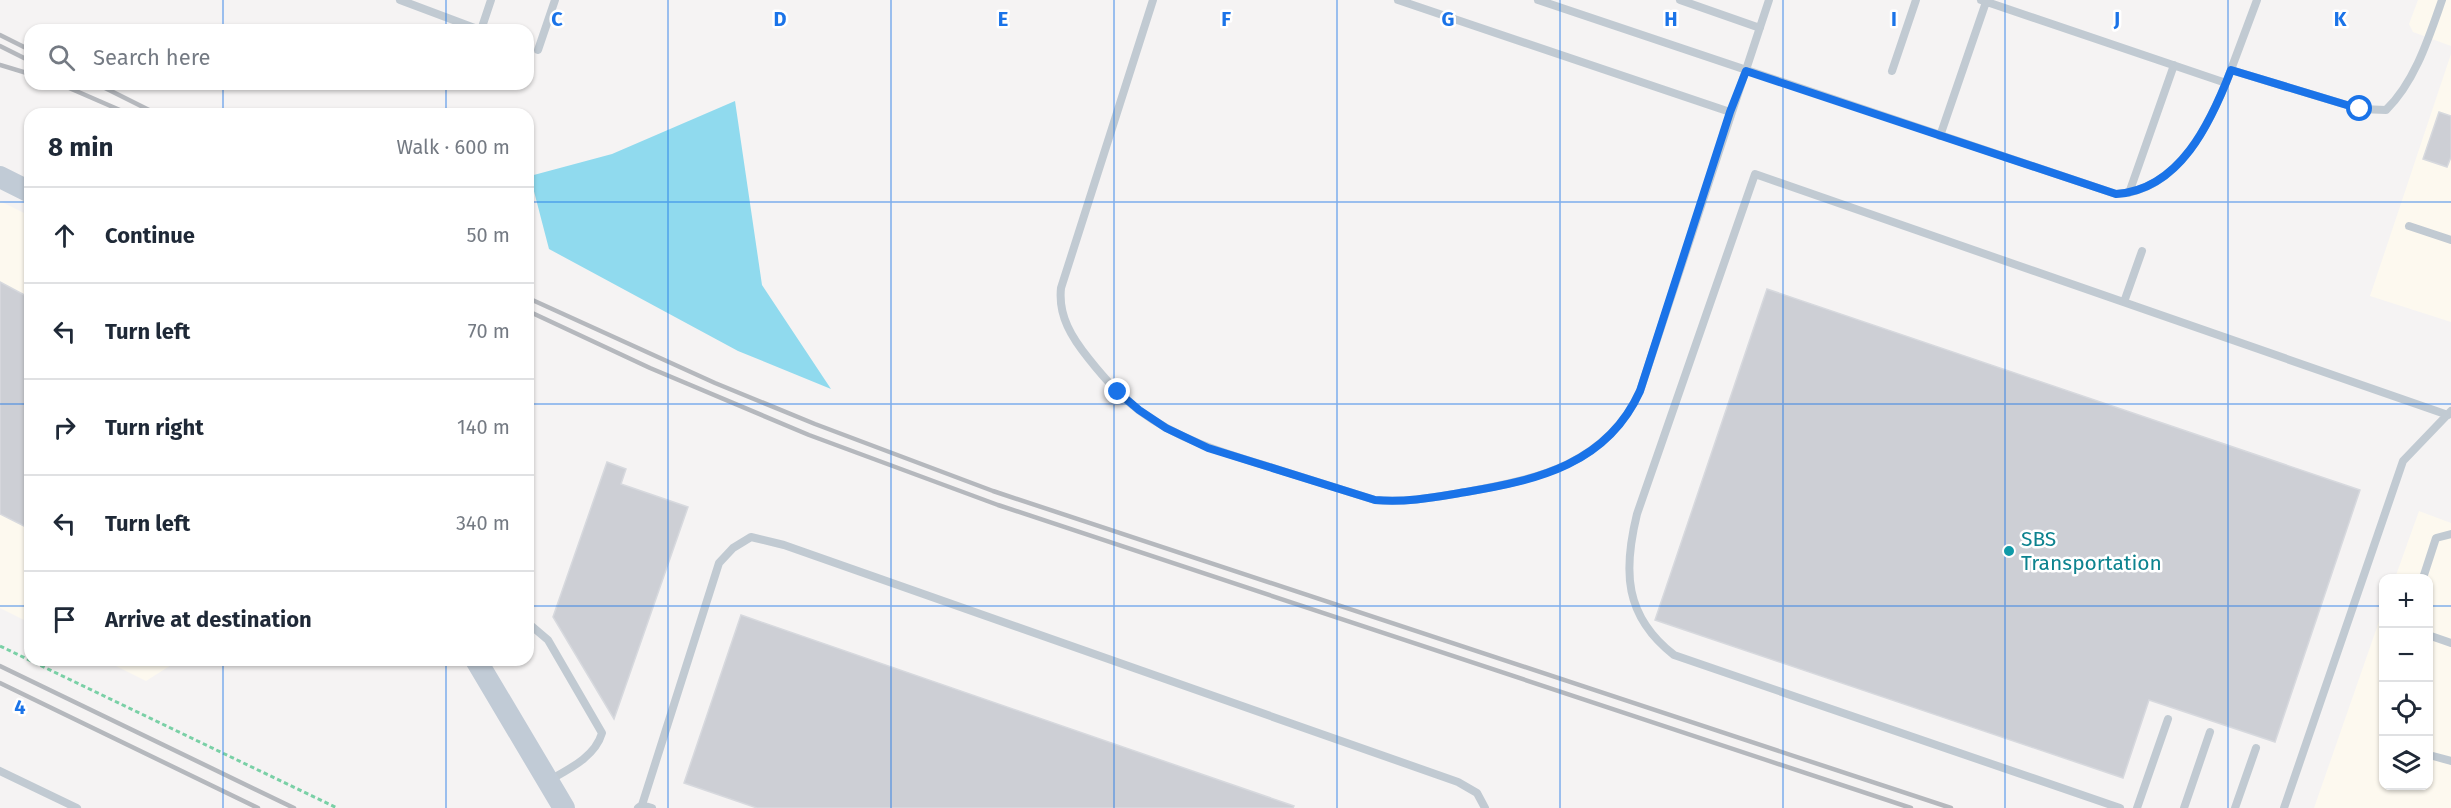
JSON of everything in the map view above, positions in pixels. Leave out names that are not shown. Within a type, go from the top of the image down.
[{"type":"street","points":[[0,177],[24,189]]},
{"type":"street","points":[[480,666],[564,808]]},
{"type":"lane","points":[[401,0],[464,24]]},
{"type":"lane","points":[[482,24],[491,0]]},
{"type":"lane","points":[[538,50],[555,0]]},
{"type":"lane","points":[[1153,0],[1061,288],[1062,312],[1068,327],[1079,346],[1118,392],[1166,428],[1208,448],[1375,500],[1396,502],[1426,499],[1533,478],[1560,469],[1584,456],[1620,426],[1632,409],[1640,391],[1730,112],[1769,0]]},
{"type":"lane","points":[[1398,0],[1730,112]]},
{"type":"lane","points":[[1538,0],[2105,192],[2129,194],[2160,179],[2183,159],[2209,122],[2257,0]]},
{"type":"lane","points":[[1680,0],[1760,28]]},
{"type":"lane","points":[[1892,72],[1916,0]]},
{"type":"lane","points":[[2231,70],[2360,109],[2386,110],[2398,98],[2420,57],[2442,0]]},
{"type":"lane","points":[[1940,136],[1983,1],[2226,83]]},
{"type":"lane","points":[[2129,194],[2174,65]]},
{"type":"lane","points":[[2120,808],[1674,655],[1657,642],[1633,604],[1628,569],[1630,542],[1637,514],[1755,174],[2450,413],[2403,461],[2284,808]]},
{"type":"lane","points":[[2409,226],[2451,240]]},
{"type":"lane","points":[[2124,302],[2142,251]]},
{"type":"lane","points":[[2425,574],[2436,538],[2451,534]]},
{"type":"lane","points":[[652,808],[640,806],[719,563],[733,548],[752,537],[784,544],[1458,782],[1477,793],[1485,808]]},
{"type":"lane","points":[[534,627],[548,640],[602,734],[600,742],[593,751],[574,766],[548,781]]},
{"type":"lane","points":[[2433,637],[2451,643]]},
{"type":"lane","points":[[2137,808],[2168,718]]},
{"type":"lane","points":[[2184,808],[2210,732]]},
{"type":"lane","points":[[2235,808],[2256,748]]},
{"type":"lane","points":[[2433,756],[2451,761]]},
{"type":"lane","points":[[0,771],[62,804],[78,808]]},
{"type":"path","points":[[0,646],[24,658]]},
{"type":"path","points":[[42,666],[337,808]]},
{"type":"shaded area","points":[[2418,0],[2451,0],[2451,46],[2413,32],[2409,24]]},
{"type":"shaded area","points":[[2451,54],[2451,322],[2370,296]]},
{"type":"shaded area","points":[[0,201],[24,213],[24,620],[0,608]]},
{"type":"shaded area","points":[[2419,511],[2451,523],[2451,808],[2314,808],[2379,621],[2379,790],[2433,790],[2433,574],[2396,574]]},
{"type":"shaded area","points":[[116,666],[170,666],[146,681]]},
{"type":"water","points":[[735,101],[762,285],[831,389],[738,351],[549,249],[534,191],[534,175],[612,154]]},
{"type":"building","points":[[2439,112],[2451,116],[2451,157],[2447,167],[2423,159]]},
{"type":"building","points":[[0,282],[24,295],[24,526],[0,514]]},
{"type":"building","name":"SBS Transportation","points":[[1767,289],[2360,490],[2275,742],[2149,700],[2123,778],[1655,620]]},
{"type":"building","points":[[607,462],[626,469],[621,484],[688,507],[614,719],[553,617]]},
{"type":"building","points":[[741,615],[1294,806],[1293,808],[757,808],[684,783]]},
{"type":"railway","points":[[0,35],[24,47]]},
{"type":"railway","points":[[0,46],[24,58]]},
{"type":"railway","points":[[0,65],[24,72]]},
{"type":"railway","points":[[74,90],[115,108]]},
{"type":"railway","points":[[109,90],[145,108]]},
{"type":"railway","points":[[534,301],[715,383],[815,424],[993,491],[1951,808]]},
{"type":"railway","points":[[534,314],[650,368],[809,435],[998,505],[1911,808]]},
{"type":"railway","points":[[0,666],[294,808]]},
{"type":"railway","points":[[0,683],[258,808]]},
{"type":"place","name":"SBS Transportation","points":[[2009,551]]},
{"type":"route","points":[[1118,392],[1166,428],[1208,448],[1375,500],[1396,502],[1486,489],[1560,469],[1584,456],[1620,426],[1632,409],[1640,391],[1730,112],[1746,71],[2116,194],[2129,194],[2143,189],[2160,179],[2183,159],[2204,131],[2231,70],[2360,109]]}]
